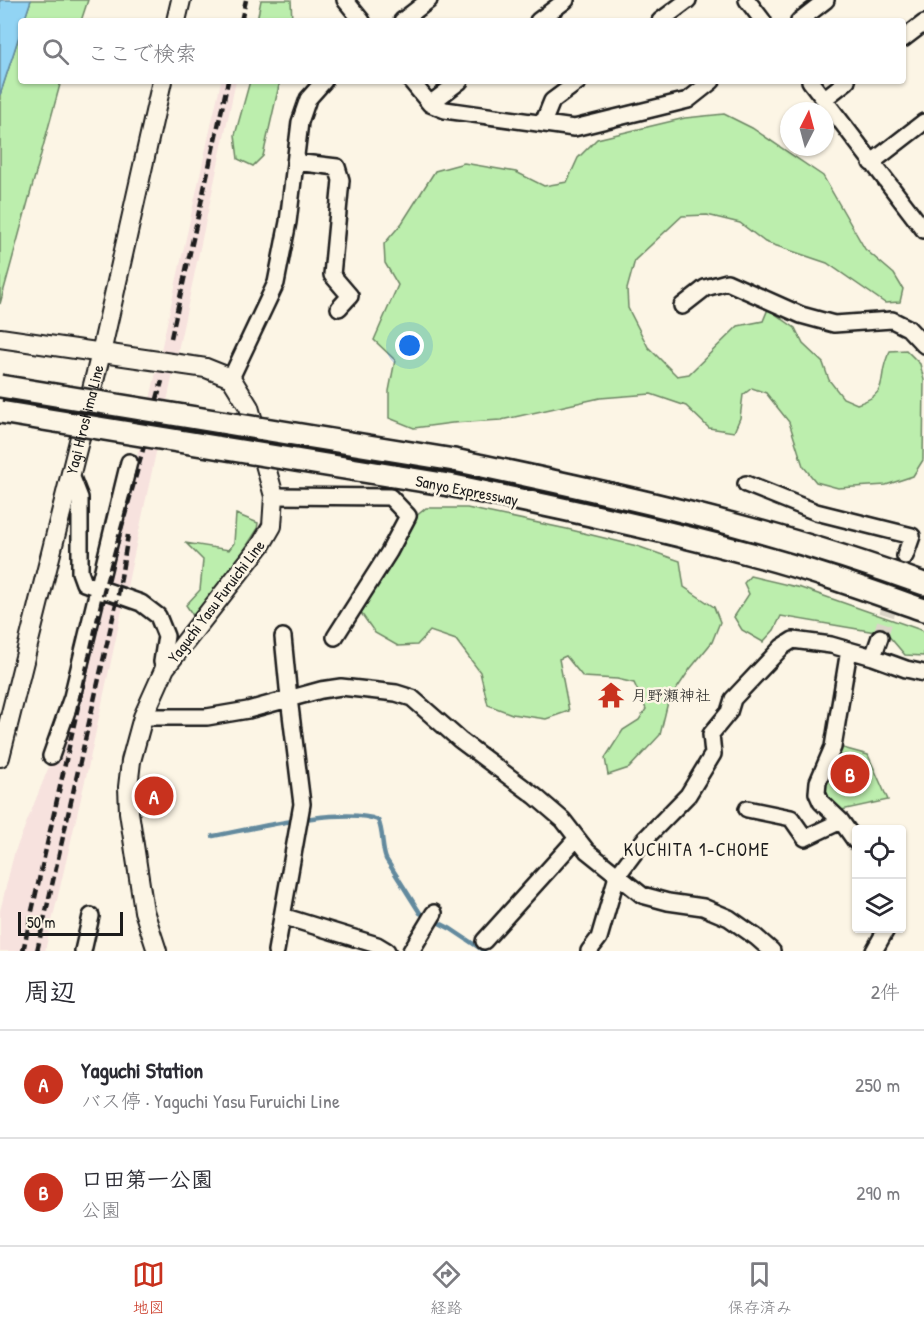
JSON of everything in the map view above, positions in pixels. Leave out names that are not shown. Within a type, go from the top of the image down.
[{"type":"highway","name":"Sanyo Expressway","points":[[0,386],[454,460],[615,494],[748,528],[882,568],[924,584]]},
{"type":"highway","name":"Sanyo Expressway","points":[[0,412],[449,485],[610,519],[753,554],[924,610]]},
{"type":"main road","points":[[177,18],[181,0]]},
{"type":"main road","name":"Yagi Hiroshima Line","points":[[0,757],[101,353],[161,84]]},
{"type":"main road","points":[[0,338],[83,352],[206,368],[231,378]]},
{"type":"main road","name":"Yaguchi Yasu Furuichi Line","points":[[157,951],[144,911],[129,812],[128,787],[131,762],[143,717],[165,668],[261,545],[272,526],[274,496],[249,407],[231,378]]},
{"type":"street","points":[[345,0],[360,18]]},
{"type":"street","points":[[406,18],[429,0]]},
{"type":"street","points":[[542,18],[566,0]]},
{"type":"street","points":[[664,18],[688,0]]},
{"type":"street","points":[[747,0],[761,18]]},
{"type":"street","points":[[803,18],[826,0]]},
{"type":"street","points":[[906,37],[924,23]]},
{"type":"street","points":[[231,378],[276,283],[288,222],[303,114],[308,99],[321,84]]},
{"type":"street","points":[[413,84],[430,104],[445,110],[574,128],[688,100],[707,84]]},
{"type":"street","points":[[430,104],[456,84]]},
{"type":"street","points":[[543,123],[552,101],[575,84]]},
{"type":"street","points":[[812,84],[871,163],[923,226]]},
{"type":"street","points":[[824,99],[844,84]]},
{"type":"street","points":[[871,163],[924,122]]},
{"type":"street","points":[[295,162],[337,167],[339,173],[341,180],[332,275],[350,296],[339,308]]},
{"type":"street","points":[[682,306],[705,288],[727,282],[801,315],[834,324],[892,320],[908,328],[924,345]]},
{"type":"street","points":[[51,756],[72,697],[129,462]]},
{"type":"street","points":[[71,474],[80,498],[80,572],[84,583],[141,603],[158,616],[166,636],[162,662],[165,668]]},
{"type":"street","points":[[746,484],[816,512],[912,536],[905,556]]},
{"type":"street","points":[[274,496],[390,497],[408,516],[389,552],[335,637]]},
{"type":"street","points":[[276,951],[302,804],[283,637]]},
{"type":"street","points":[[873,657],[880,637]]},
{"type":"street","points":[[589,951],[599,938],[617,876],[644,840],[688,795],[713,753],[711,734],[729,712],[733,699],[782,647],[793,640],[831,645],[924,673]]},
{"type":"street","points":[[849,650],[833,747],[818,782],[817,793],[820,802],[841,821],[852,836]]},
{"type":"street","points":[[143,717],[207,717],[248,710],[321,690],[341,687],[396,693],[412,698],[460,740],[563,819],[587,852],[642,895],[702,907],[729,918],[772,951]]},
{"type":"street","points":[[747,809],[791,818],[805,838],[841,821]]},
{"type":"street","points":[[484,940],[577,838]]},
{"type":"street","points":[[411,951],[434,913]]},
{"type":"street","points":[[83,951],[91,916]]},
{"type":"street","points":[[282,916],[377,945],[387,951]]},
{"type":"street","points":[[874,951],[884,933]]},
{"type":"shaded area","points":[[220,84],[235,84],[88,768],[45,951],[0,951],[0,911],[14,854],[52,759],[136,462]]},
{"type":"green space","points":[[31,0],[88,0],[82,18],[25,18]]},
{"type":"green space","points":[[261,0],[291,0],[292,18],[258,18]]},
{"type":"green space","points":[[18,39],[18,84],[60,84],[0,304],[0,95]]},
{"type":"green space","points":[[249,84],[279,84],[263,156],[253,166],[238,159],[235,135]]},
{"type":"green space","points":[[724,114],[752,128],[780,147],[780,156],[793,156],[823,176],[865,249],[894,274],[903,289],[900,302],[885,303],[827,263],[765,242],[740,223],[707,215],[682,216],[635,260],[627,289],[628,308],[648,347],[677,376],[689,374],[738,326],[763,321],[768,309],[795,328],[803,344],[823,363],[829,380],[843,398],[857,404],[868,400],[879,389],[890,351],[906,350],[920,364],[924,380],[923,460],[913,476],[886,485],[838,488],[816,482],[803,466],[789,422],[766,393],[752,388],[743,395],[740,418],[734,432],[709,428],[686,406],[651,394],[600,398],[501,420],[414,428],[389,418],[389,391],[395,360],[374,340],[398,285],[385,263],[384,244],[402,223],[435,171],[464,163],[516,172],[544,186],[567,182],[578,158],[597,139],[685,118]]},
{"type":"green space","points":[[426,508],[467,508],[637,546],[680,561],[684,587],[714,607],[720,622],[712,642],[668,702],[660,735],[629,768],[608,775],[605,758],[623,730],[639,720],[646,709],[634,683],[617,679],[583,677],[566,656],[559,659],[569,711],[546,719],[512,714],[488,705],[480,672],[456,640],[430,631],[417,645],[398,646],[375,633],[361,613],[364,594],[409,522]]},
{"type":"green space","points":[[236,514],[258,523],[257,530],[228,575],[194,617],[186,605],[200,590],[203,560],[186,543],[229,550],[234,543]]},
{"type":"green space","points":[[750,576],[801,588],[924,631],[924,656],[905,655],[887,634],[781,616],[774,630],[763,642],[742,630],[734,617],[749,594],[744,583]]},
{"type":"green space","points":[[836,746],[868,755],[888,800],[837,811],[823,795],[828,765]]},
{"type":"water","points":[[0,0],[31,0],[25,18],[18,18],[18,39],[0,95]]},
{"type":"waterway","points":[[213,836],[321,817],[363,816],[378,820],[386,859],[420,913],[451,929],[484,951]]},
{"type":"tunnel","points":[[880,637],[905,556]]},
{"type":"railway","points":[[242,18],[246,0]]},
{"type":"railway","points":[[171,338],[227,84]]},
{"type":"railway","points":[[23,951],[104,591],[162,381]]},
{"type":"railway","points":[[37,951],[118,595],[128,535]]},
{"type":"place","name":"月野瀬神社","points":[[611,695]]},
{"type":"place","name":"口田第一公園","points":[[850,774]]},
{"type":"place","name":"Yaguchi Station","points":[[154,796]]},
{"type":"district","name":"KUCHITA 1-CHOME","points":[[697,850]]}]
